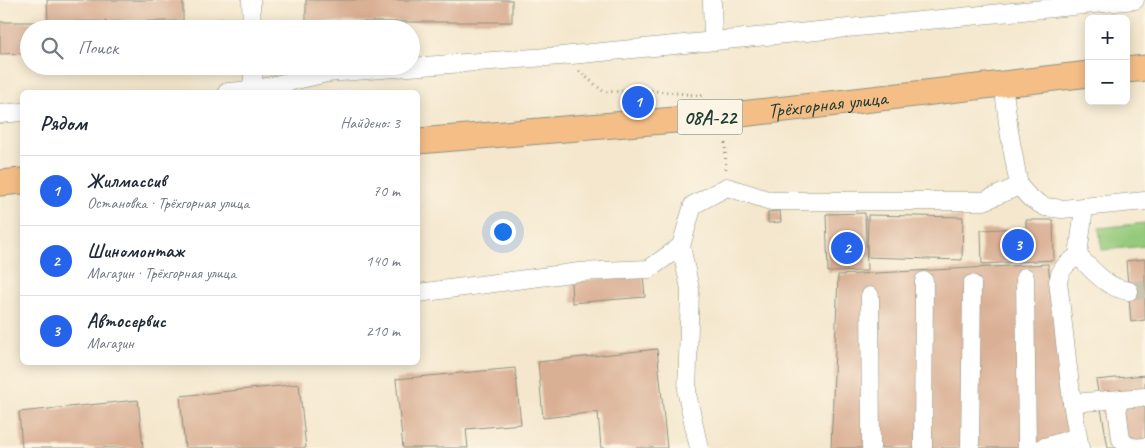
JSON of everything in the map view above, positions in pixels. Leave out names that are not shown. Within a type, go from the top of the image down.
[{"type":"highway","points":[[1130,70],[1145,68]]},
{"type":"highway","name":"Трёхгорная улица","points":[[420,141],[724,116],[1085,74]]},
{"type":"highway","points":[[0,179],[20,180]]},
{"type":"highway","points":[[0,183],[20,180]]},
{"type":"street","points":[[251,0],[252,20]]},
{"type":"street","points":[[712,0],[713,41]]},
{"type":"street","points":[[420,66],[561,56],[1128,0]]},
{"type":"street","points":[[253,75],[253,90]]},
{"type":"street","points":[[257,90],[319,75]]},
{"type":"street","points":[[1003,83],[1019,186],[1030,198],[1045,207],[1062,209],[1145,201]]},
{"type":"street","points":[[0,114],[20,112]]},
{"type":"street","points":[[699,448],[687,394],[690,289],[681,246],[693,206],[728,187],[771,201],[984,201],[1019,186]]},
{"type":"street","points":[[1078,256],[1084,208]]},
{"type":"street","points":[[420,292],[578,272],[648,269],[681,246]]},
{"type":"street","points":[[1078,256],[1107,283],[1121,290],[1128,291]]},
{"type":"street","points":[[1041,448],[1078,443],[1058,280],[1065,264],[1078,256]]},
{"type":"street","points":[[1025,278],[1027,448]]},
{"type":"street","points":[[923,448],[924,281]]},
{"type":"street","points":[[970,448],[972,284]]},
{"type":"street","points":[[870,296],[871,448]]},
{"type":"street","points":[[1072,403],[1145,397]]},
{"type":"street","points":[[1116,400],[1121,439],[1124,444],[1133,448],[1145,447]]},
{"type":"path","points":[[561,56],[604,92],[647,90],[713,96]]},
{"type":"path","points":[[725,143],[728,187]]},
{"type":"green space","points":[[1145,223],[1145,246],[1102,250],[1099,228]]},
{"type":"building","points":[[47,0],[183,0],[183,20],[48,20]]},
{"type":"building","points":[[306,0],[512,0],[512,22],[306,20]]},
{"type":"building","points":[[0,22],[20,22],[20,53],[0,54]]},
{"type":"building","points":[[780,211],[781,222],[768,223],[768,212]]},
{"type":"building","points":[[865,213],[867,271],[828,272],[826,214]]},
{"type":"building","points":[[868,215],[963,217],[962,260],[867,257]]},
{"type":"building","points":[[1026,220],[1053,220],[1054,260],[982,264],[981,230],[1026,228]]},
{"type":"building","points":[[1145,259],[1145,320],[1131,322],[1126,261]]},
{"type":"building","points":[[1048,264],[1070,448],[831,448],[838,275]]},
{"type":"building","points":[[643,275],[645,297],[572,303],[571,281]]},
{"type":"building","points":[[657,349],[667,448],[601,448],[598,412],[543,418],[538,362]]},
{"type":"building","points":[[515,368],[521,424],[466,429],[468,448],[403,448],[396,379]]},
{"type":"building","points":[[1145,375],[1145,448],[1108,448],[1096,380]]},
{"type":"building","points":[[299,384],[306,448],[185,448],[180,396]]},
{"type":"building","points":[[138,400],[143,448],[22,448],[19,412]]},
{"type":"tunnel","points":[[1129,291],[1145,289]]},
{"type":"place","name":"Жилмассив","points":[[638,102]]},
{"type":"place","name":"Автосервис","points":[[1018,245]]},
{"type":"place","name":"Шиномонтаж","points":[[847,248]]}]
